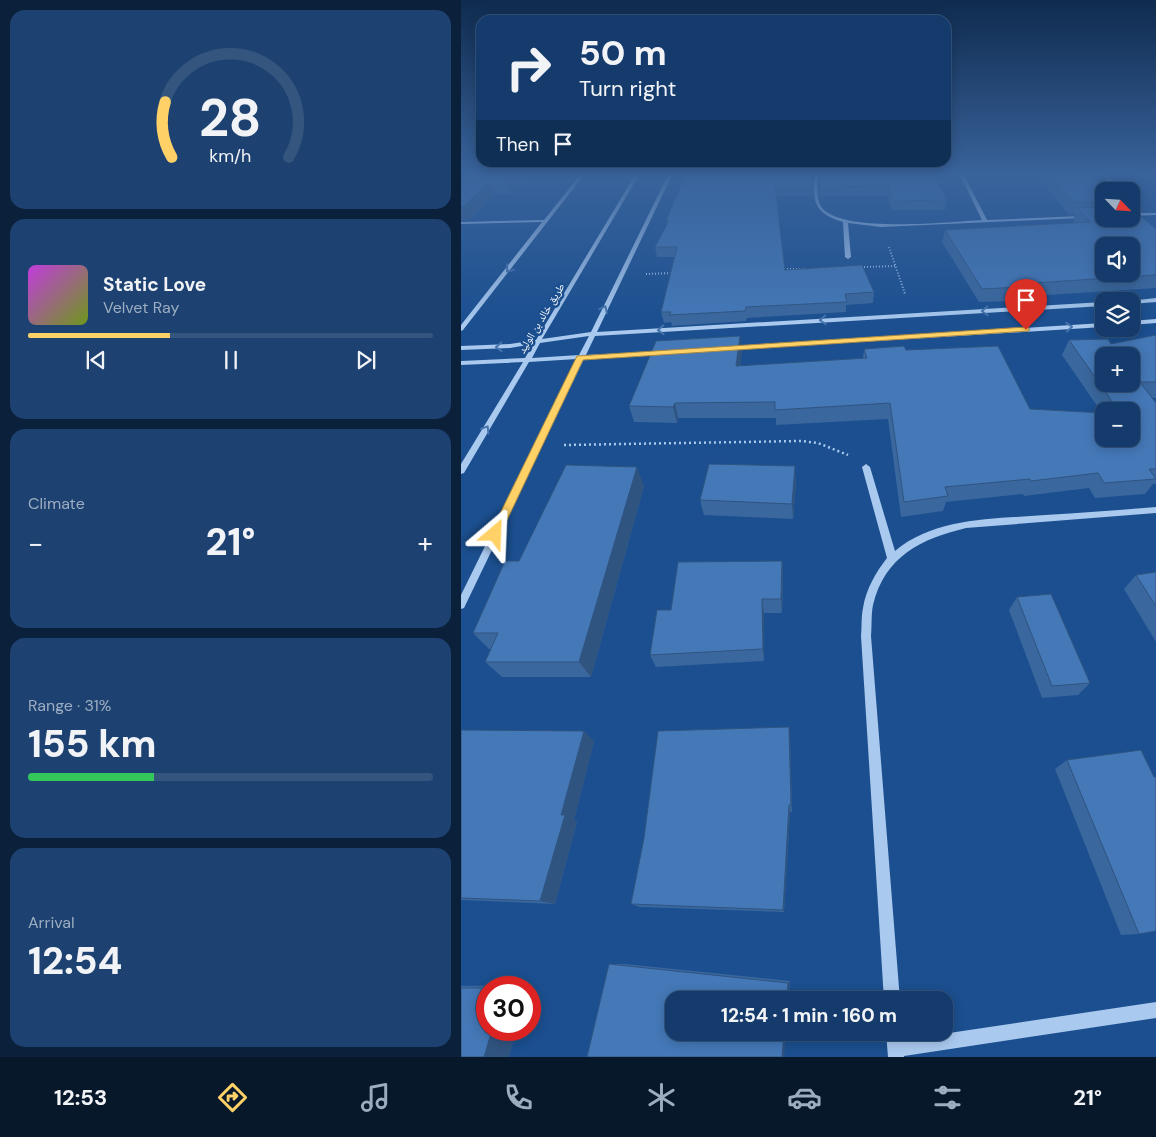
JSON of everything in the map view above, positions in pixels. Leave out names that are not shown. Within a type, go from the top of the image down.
[{"type":"street","points":[[461,329],[544,224]]},
{"type":"street","name":"طريق خالد بن الوليد","points":[[461,471],[608,224]]},
{"type":"street","points":[[461,605],[646,224]]},
{"type":"street","points":[[845,224],[848,258]]},
{"type":"street","points":[[869,224],[881,226],[916,224]]},
{"type":"street","points":[[1140,301],[1156,300]]},
{"type":"street","points":[[461,348],[510,346],[591,334],[1095,304]]},
{"type":"street","points":[[1140,322],[1156,321]]},
{"type":"street","points":[[728,348],[1095,325]]},
{"type":"street","points":[[461,364],[669,352]]},
{"type":"street","points":[[866,467],[892,558]]},
{"type":"street","points":[[891,991],[866,636],[868,606],[877,580],[892,558],[913,541],[937,530],[966,525],[1156,510]]},
{"type":"street","points":[[896,1053],[1156,1010]]},
{"type":"path","points":[[881,226],[912,315]]},
{"type":"path","points":[[859,267],[896,266]]},
{"type":"path","points":[[780,270],[810,268]]},
{"type":"path","points":[[621,274],[681,273]]},
{"type":"path","points":[[538,446],[801,441],[818,443],[835,449],[866,467]]},
{"type":"building","points":[[667,224],[779,224],[785,270],[862,265],[874,292],[845,294],[847,302],[746,307],[745,311],[669,315],[671,312],[661,312],[677,247],[655,247]]},
{"type":"building","points":[[1048,224],[1095,224],[1095,228],[1140,228],[1140,224],[1150,224],[1156,229],[1156,275],[1140,276],[1140,237],[1095,237],[1095,279],[1018,284],[1019,287],[982,289],[945,230]]},
{"type":"building","points":[[1156,335],[1156,382],[1140,382],[1140,347],[1095,347],[1095,377],[1069,340],[1108,339],[1111,344]]},
{"type":"building","points":[[740,336],[736,366],[867,358],[864,349],[904,346],[906,350],[998,346],[1030,409],[1095,413],[1095,447],[1140,447],[1140,402],[1113,402],[1106,392],[1140,392],[1140,382],[1156,403],[1156,469],[1149,469],[1156,479],[1104,483],[1098,473],[1031,481],[1030,479],[945,487],[948,496],[904,502],[890,403],[775,410],[775,402],[675,403],[673,407],[629,406],[656,341]]},
{"type":"building","points":[[709,464],[795,466],[792,504],[700,500]]},
{"type":"building","points":[[566,465],[637,467],[579,662],[485,662],[498,633],[473,633],[505,561],[519,561]]},
{"type":"building","points":[[782,561],[781,599],[762,599],[763,649],[650,655],[657,610],[671,610],[678,562]]},
{"type":"building","points":[[1156,572],[1156,606],[1136,575]]},
{"type":"building","points":[[1051,594],[1090,683],[1052,686],[1017,597]]},
{"type":"building","points":[[789,727],[791,804],[789,805],[783,910],[631,904],[644,838],[658,731]]},
{"type":"building","points":[[461,730],[584,731],[561,815],[565,815],[540,901],[461,898]]},
{"type":"building","points":[[1141,750],[1154,777],[1156,777],[1156,931],[1139,934],[1067,760]]},
{"type":"building","points":[[609,964],[788,983],[788,991],[665,991],[665,1041],[783,1041],[782,1057],[587,1057]]},
{"type":"building","points":[[461,988],[476,988],[476,1041],[489,1041],[484,1057],[461,1057]]},
{"type":"route","points":[[495,534],[580,358],[1026,330]]}]
